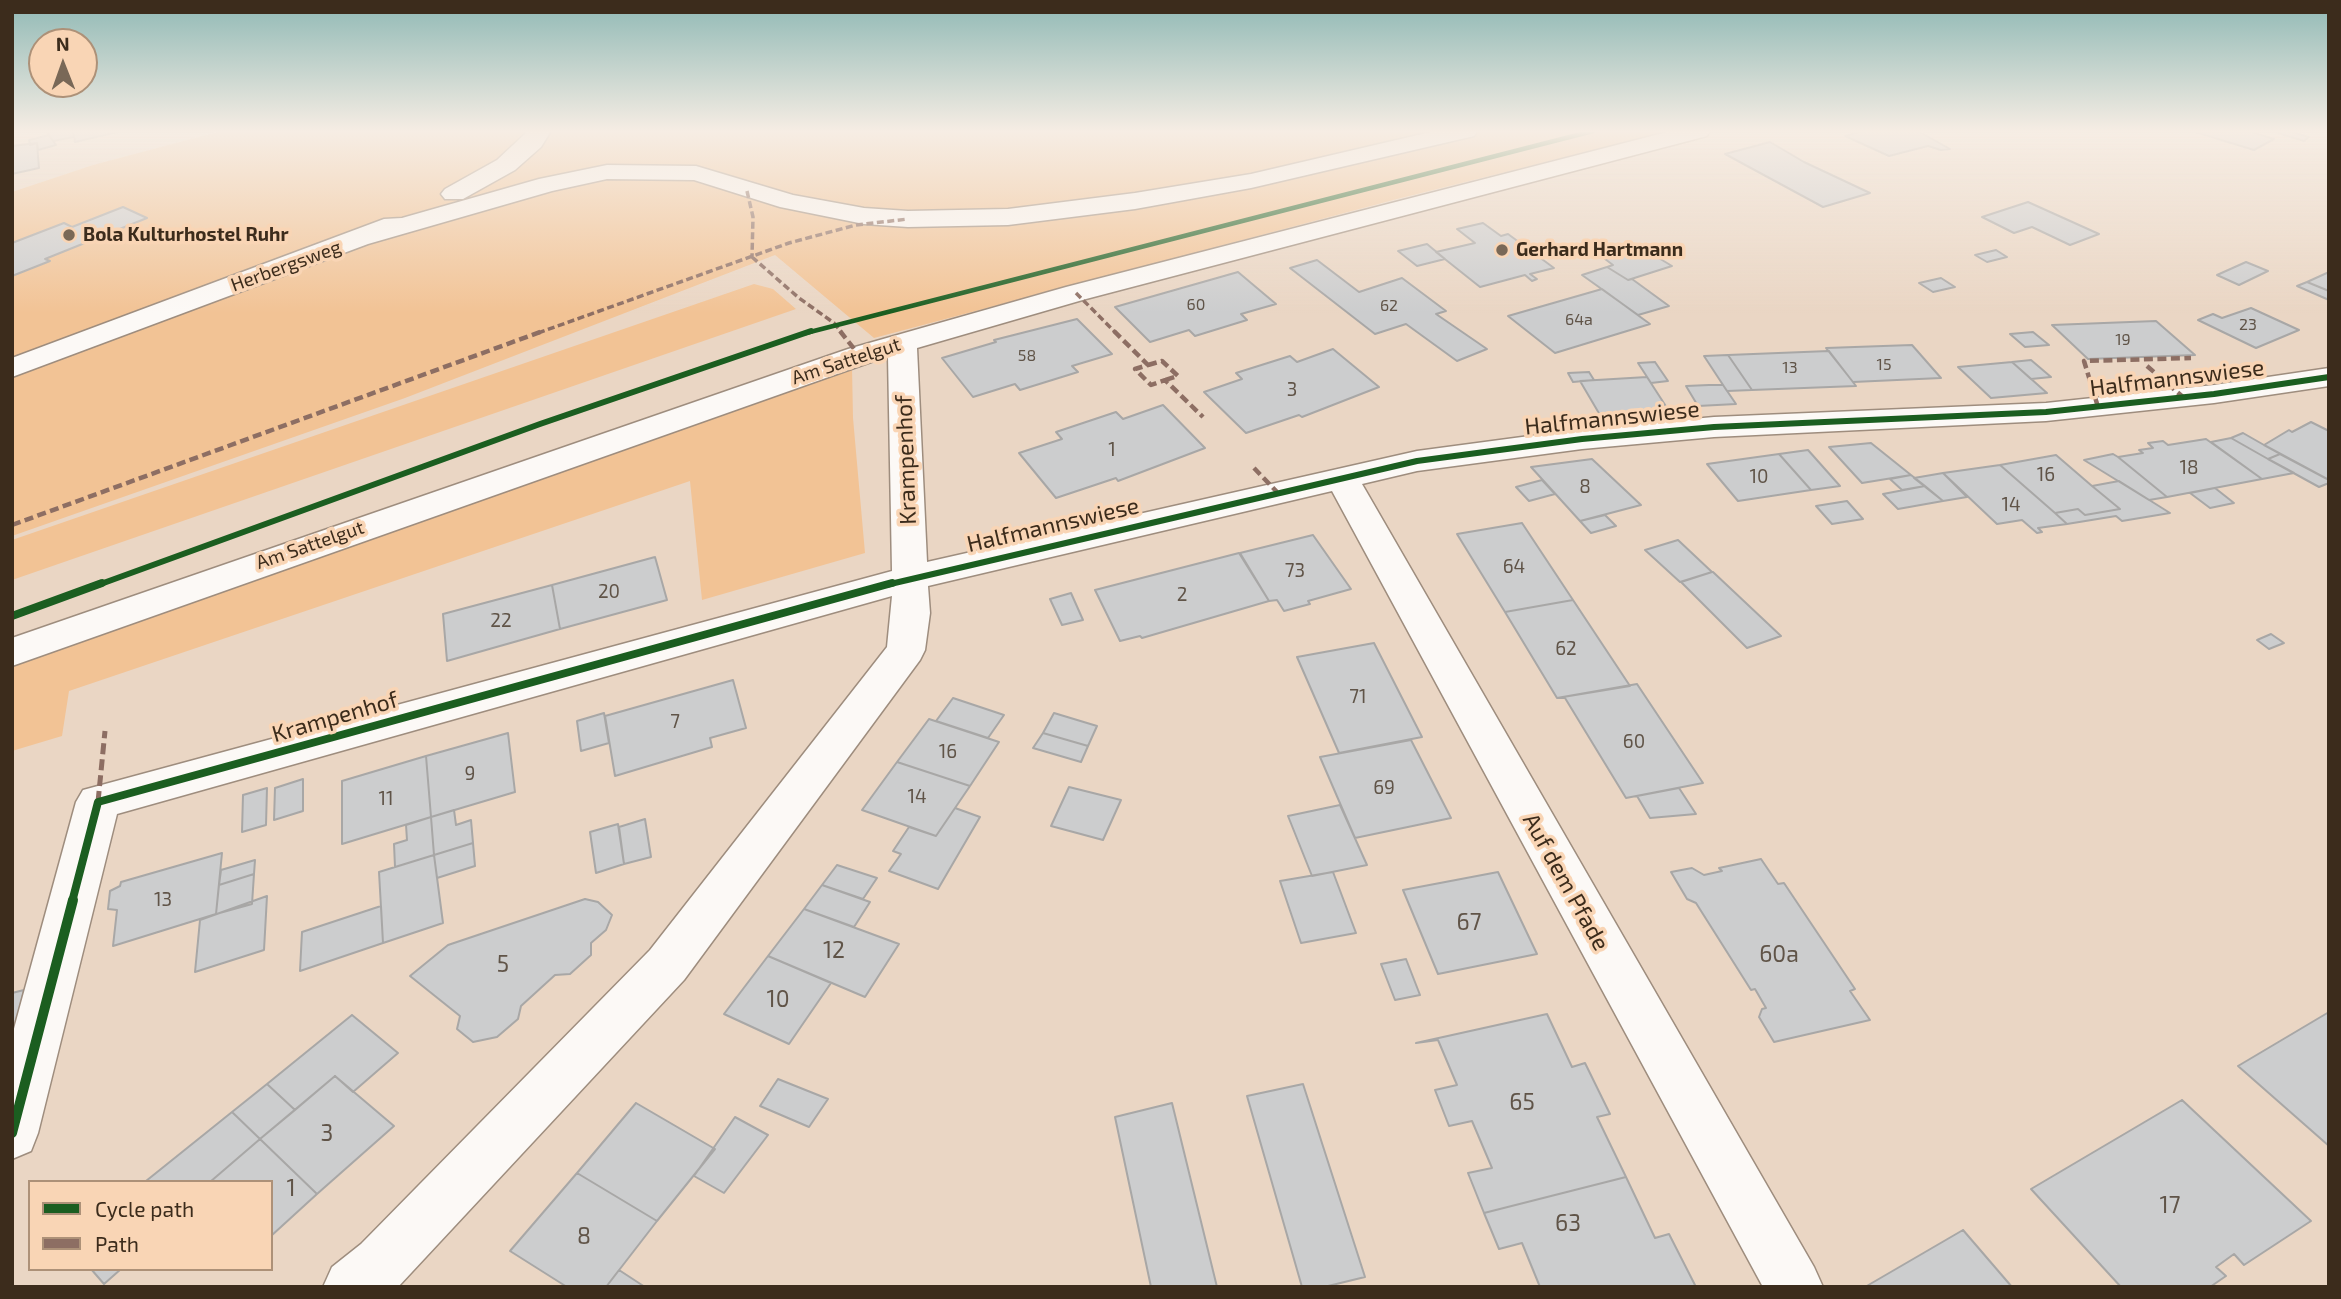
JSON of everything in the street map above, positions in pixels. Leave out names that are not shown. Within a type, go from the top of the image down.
[{"type":"street","name":"Herbergsweg","points":[[12,368],[369,236],[457,192]]},
{"type":"street","points":[[369,236],[522,192]]},
{"type":"street","points":[[756,192],[789,202],[864,216],[908,219],[1009,217],[1189,192]]},
{"type":"street","name":"Am Sattelgut","points":[[12,652],[785,380],[1076,293],[1466,192]]},
{"type":"street","name":"Krampenhof","points":[[352,1287],[381,1264],[667,965],[906,650],[911,629],[911,578],[902,343]]},
{"type":"street","name":"Halfmannswiese","points":[[911,578],[1417,461],[1582,439],[1807,421],[2046,412],[2329,377]]},
{"type":"street","name":"Auf dem Pfade","points":[[1341,477],[1794,1287]]},
{"type":"street","name":"Krampenhof","points":[[12,1133],[98,802],[911,578]]},
{"type":"shaded area","points":[[12,192],[1427,192],[874,338],[775,255],[405,398],[12,536]]},
{"type":"shaded area","points":[[754,284],[773,289],[796,309],[12,580],[12,540]]},
{"type":"shaded area","points":[[852,367],[853,418],[865,553],[702,600],[690,481],[69,691],[62,736],[12,751],[12,664]]},
{"type":"building","points":[[1795,192],[1870,193],[1823,207]]},
{"type":"building","points":[[2028,202],[2099,234],[2070,245],[2032,227],[2014,233],[1982,217]]},
{"type":"building","name":"Bola Kulturhostel Ruhr","points":[[123,207],[147,218],[45,259],[50,261],[12,276],[12,243],[64,223],[72,227]]},
{"type":"building","points":[[1483,223],[1501,236],[1508,234],[1554,268],[1530,274],[1537,279],[1532,281],[1525,275],[1480,287],[1436,252],[1475,243],[1457,229]]},
{"type":"building","points":[[1427,244],[1445,259],[1417,266],[1398,251]]},
{"type":"building","points":[[1642,248],[1672,266],[1628,280],[1607,267],[1613,265],[1605,259]]},
{"type":"building","points":[[1996,250],[2007,257],[1987,262],[1975,255]]},
{"type":"building","points":[[1317,260],[1359,292],[1402,278],[1446,311],[1436,314],[1487,349],[1457,361],[1406,324],[1375,334],[1290,268]]},
{"type":"building","points":[[2246,262],[2268,271],[2239,285],[2217,275]]},
{"type":"building","points":[[1607,267],[1628,280],[1632,279],[1669,306],[1638,315],[1582,275]]},
{"type":"building","points":[[1238,272],[1276,304],[1241,314],[1247,320],[1195,336],[1189,330],[1150,342],[1115,307]]},
{"type":"building","points":[[2329,272],[2329,291],[2307,282]]},
{"type":"building","points":[[1941,278],[1955,287],[1933,292],[1919,283]]},
{"type":"building","points":[[2307,282],[2329,291],[2329,300],[2297,286]]},
{"type":"building","points":[[1602,289],[1650,324],[1555,353],[1508,316]]},
{"type":"building","points":[[2251,308],[2299,330],[2256,348],[2198,320],[2213,314],[2222,318]]},
{"type":"building","points":[[1077,319],[1112,354],[1072,366],[1078,372],[1020,390],[1015,384],[973,397],[942,358],[996,342],[994,340]]},
{"type":"building","points":[[2156,321],[2195,355],[2088,359],[2052,325]]},
{"type":"building","points":[[2033,332],[2049,345],[2025,347],[2010,334]]},
{"type":"building","points":[[1912,345],[1941,378],[1853,382],[1826,348]]},
{"type":"building","points":[[1333,349],[1379,387],[1302,417],[1299,415],[1246,433],[1204,392],[1242,379],[1236,373],[1290,356],[1297,362]]},
{"type":"building","points":[[1829,351],[1856,386],[1752,390],[1728,355]]},
{"type":"building","points":[[1728,355],[1752,390],[1727,391],[1704,356]]},
{"type":"building","points":[[2031,360],[2051,377],[2031,379],[2012,362]]},
{"type":"building","points":[[1655,362],[1668,381],[1651,383],[1638,363]]},
{"type":"building","points":[[2012,362],[2047,393],[1991,398],[1958,367]]},
{"type":"building","points":[[1589,372],[1594,380],[1573,382],[1568,373]]},
{"type":"building","points":[[1647,377],[1669,411],[1600,415],[1580,381]]},
{"type":"building","points":[[1723,385],[1736,404],[1698,406],[1686,386]]},
{"type":"building","points":[[1163,405],[1205,448],[1118,481],[1116,478],[1056,498],[1019,453],[1062,439],[1056,432],[1116,412],[1123,419]]},
{"type":"building","points":[[2311,422],[2329,431],[2329,480],[2264,445],[2289,430],[2292,432]]},
{"type":"building","points":[[2243,433],[2280,454],[2268,459],[2231,438]]},
{"type":"building","points":[[2231,438],[2294,473],[2262,479],[2211,442]]},
{"type":"building","points":[[2206,439],[2262,479],[2167,497],[2118,457],[2143,453],[2139,450],[2153,448],[2148,443],[2163,441],[2168,445]]},
{"type":"building","points":[[1871,443],[1911,475],[1862,483],[1829,447]]},
{"type":"building","points":[[1808,450],[1840,486],[1811,490],[1779,454]]},
{"type":"building","points":[[1779,454],[1811,490],[1738,501],[1707,464]]},
{"type":"building","points":[[2113,454],[2167,497],[2149,500],[2084,460]]},
{"type":"building","points":[[2280,454],[2329,480],[2329,483],[2319,487],[2268,459]]},
{"type":"building","points":[[2056,455],[2120,509],[2085,515],[2078,509],[2055,513],[2000,465]]},
{"type":"building","points":[[1592,459],[1641,505],[1580,521],[1531,467]]},
{"type":"building","points":[[2000,465],[2067,524],[2038,528],[2042,532],[2037,533],[2022,520],[1997,524],[1943,473]]},
{"type":"building","points":[[1943,473],[1967,497],[1943,501],[1914,478]]},
{"type":"building","points":[[1911,475],[1925,486],[1902,490],[1890,479]]},
{"type":"building","points":[[1542,480],[1555,494],[1529,501],[1516,487]]},
{"type":"building","points":[[2119,481],[2170,513],[2122,521],[2116,516],[2067,524],[2055,513],[2078,509],[2085,515],[2120,509],[2092,486]]},
{"type":"building","points":[[1925,486],[1943,501],[1898,509],[1883,494]]},
{"type":"building","points":[[2215,488],[2234,503],[2210,508],[2190,493]]},
{"type":"building","points":[[1847,501],[1863,519],[1832,524],[1816,506]]},
{"type":"building","points":[[1605,515],[1616,526],[1591,533],[1580,521]]},
{"type":"building","points":[[1522,523],[1573,600],[1505,612],[1457,534]]},
{"type":"building","points":[[1313,535],[1351,589],[1284,611],[1277,600],[1269,601],[1240,553]]},
{"type":"building","points":[[1678,540],[1712,572],[1680,582],[1645,550]]},
{"type":"building","points":[[1239,553],[1269,601],[1142,638],[1140,636],[1120,641],[1095,590]]},
{"type":"building","points":[[655,557],[667,600],[560,629],[552,585]]},
{"type":"building","points":[[1713,572],[1781,636],[1747,648],[1681,582]]},
{"type":"building","points":[[552,585],[560,629],[447,661],[443,614]]},
{"type":"building","points":[[1071,593],[1083,620],[1062,625],[1050,599]]},
{"type":"building","points":[[1573,600],[1630,686],[1557,698],[1505,612]]},
{"type":"building","points":[[2271,634],[2284,643],[2269,649],[2257,640]]},
{"type":"building","points":[[1374,643],[1422,737],[1339,753],[1297,657]]},
{"type":"building","points":[[733,680],[746,728],[710,738],[712,747],[615,776],[605,716]]},
{"type":"building","points":[[1637,684],[1703,783],[1626,798],[1565,698],[1557,698]]},
{"type":"building","points":[[953,698],[1004,715],[988,738],[936,721]]},
{"type":"building","points":[[604,713],[609,743],[581,751],[577,721]]},
{"type":"building","points":[[1054,713],[1097,726],[1088,746],[1043,733]]},
{"type":"building","points":[[929,719],[999,742],[970,786],[897,762]]},
{"type":"building","points":[[508,733],[515,792],[431,817],[426,756]]},
{"type":"building","points":[[1043,733],[1088,746],[1081,762],[1033,748]]},
{"type":"building","points":[[1411,740],[1451,818],[1355,838],[1320,757]]},
{"type":"building","points":[[426,756],[431,817],[342,844],[342,781]]},
{"type":"building","points":[[897,762],[970,786],[936,836],[862,810]]},
{"type":"building","points":[[303,779],[303,811],[274,820],[275,788]]},
{"type":"building","points":[[1069,787],[1121,800],[1103,840],[1051,826]]},
{"type":"building","points":[[267,788],[266,825],[242,832],[243,795]]},
{"type":"building","points":[[1679,788],[1696,814],[1650,818],[1637,796]]},
{"type":"building","points":[[1340,805],[1367,865],[1312,876],[1288,816]]},
{"type":"building","points":[[955,808],[980,817],[938,889],[889,871],[901,854],[893,851],[909,827],[936,836]]},
{"type":"building","points":[[454,810],[456,825],[471,820],[473,843],[434,855],[431,817]]},
{"type":"building","points":[[431,817],[434,855],[395,867],[394,844],[407,840],[406,825]]},
{"type":"building","points":[[645,819],[651,857],[624,864],[619,827]]},
{"type":"building","points":[[618,824],[624,864],[596,873],[590,832]]},
{"type":"building","points":[[473,843],[475,866],[437,878],[434,855]]},
{"type":"building","points":[[222,853],[216,914],[113,946],[117,910],[108,909],[110,891],[120,886],[121,882]]},
{"type":"building","points":[[434,855],[443,923],[383,943],[379,872]]},
{"type":"building","points":[[1761,859],[1778,884],[1784,883],[1855,989],[1850,991],[1870,1020],[1774,1042],[1759,1017],[1762,1009],[1766,1008],[1755,989],[1751,990],[1696,903],[1687,899],[1671,872],[1692,868],[1704,875],[1722,871],[1719,868]]},
{"type":"building","points":[[255,860],[254,874],[219,885],[221,870]]},
{"type":"building","points":[[837,865],[877,878],[863,899],[822,885]]},
{"type":"building","points":[[1333,872],[1356,933],[1301,943],[1280,881]]},
{"type":"building","points":[[1498,872],[1537,954],[1438,974],[1403,890]]},
{"type":"building","points":[[254,874],[252,904],[216,914],[219,885]]},
{"type":"building","points":[[822,885],[870,902],[854,927],[804,909]]},
{"type":"building","points":[[267,896],[264,950],[195,972],[200,920]]},
{"type":"building","points":[[585,899],[598,902],[612,915],[606,930],[591,943],[591,955],[570,974],[555,975],[521,1006],[518,1019],[497,1037],[473,1042],[457,1029],[460,1016],[410,976],[448,945]]},
{"type":"building","points":[[381,906],[383,943],[300,971],[302,932]]},
{"type":"building","points":[[804,909],[899,944],[865,997],[768,956]]},
{"type":"building","points":[[768,956],[831,983],[789,1044],[724,1014]]},
{"type":"building","points":[[1406,959],[1420,995],[1395,1000],[1381,964]]},
{"type":"building","points":[[24,990],[12,1042],[12,993]]},
{"type":"building","points":[[2329,1012],[2329,1146],[2238,1066]]},
{"type":"building","points":[[1547,1014],[1572,1067],[1585,1063],[1610,1114],[1597,1117],[1626,1177],[1484,1213],[1468,1173],[1492,1168],[1472,1121],[1449,1126],[1435,1090],[1457,1085],[1438,1040],[1416,1043]]},
{"type":"building","points":[[352,1015],[398,1053],[353,1092],[335,1076],[295,1110],[267,1084]]},
{"type":"building","points":[[335,1076],[394,1126],[317,1194],[260,1139]]},
{"type":"building","points":[[778,1079],[828,1099],[809,1127],[760,1106]]},
{"type":"building","points":[[267,1084],[295,1110],[260,1139],[232,1112]]},
{"type":"building","points":[[1303,1084],[1365,1277],[1324,1287],[1302,1287],[1247,1096]]},
{"type":"building","points":[[2182,1100],[2311,1221],[2244,1265],[2234,1254],[2216,1267],[2226,1276],[2210,1287],[2121,1287],[2031,1189]]},
{"type":"building","points":[[636,1103],[715,1149],[657,1221],[577,1173]]},
{"type":"building","points":[[1172,1103],[1217,1287],[1151,1287],[1115,1117]]},
{"type":"building","points":[[232,1112],[260,1139],[212,1180],[147,1180]]},
{"type":"building","points":[[735,1117],[768,1135],[724,1193],[694,1176]]},
{"type":"building","points":[[260,1139],[317,1194],[273,1234],[273,1180],[212,1180]]},
{"type":"building","points":[[577,1173],[657,1221],[606,1287],[567,1287],[510,1251]]},
{"type":"building","points":[[1626,1177],[1655,1238],[1669,1234],[1696,1287],[1540,1287],[1522,1243],[1499,1249],[1484,1213]]},
{"type":"building","points":[[1963,1230],[2012,1287],[1865,1287]]},
{"type":"building","points":[[619,1270],[645,1287],[606,1287]]},
{"type":"building","points":[[93,1271],[119,1271],[104,1284]]},
{"type":"marked path","points":[[747,192],[753,217],[752,257]]},
{"type":"marked path","points":[[12,525],[366,394],[789,243],[856,225],[908,219]]},
{"type":"marked path","points":[[752,257],[799,298],[834,323],[859,355]]},
{"type":"marked path","points":[[1076,293],[1148,365],[1135,369],[1151,385],[1165,380],[1203,417]]},
{"type":"marked path","points":[[2098,407],[2084,361],[2191,358]]},
{"type":"marked path","points":[[1148,365],[1162,361],[1178,376],[1165,380]]},
{"type":"marked path","points":[[2147,366],[2183,397]]},
{"type":"marked path","points":[[1254,468],[1277,492]]},
{"type":"marked path","points":[[98,802],[105,731]]},
{"type":"cycle path","points":[[12,616],[540,424],[834,323],[1353,192]]},
{"type":"cycle path","points":[[12,1133],[98,802],[911,578],[1417,461],[1582,439],[1714,427],[2046,412],[2214,394],[2329,377]]},
{"type":"place","name":"Bola Kulturhostel Ruhr","points":[[69,235]]},
{"type":"place","name":"Gerhard Hartmann","points":[[1502,250]]}]
